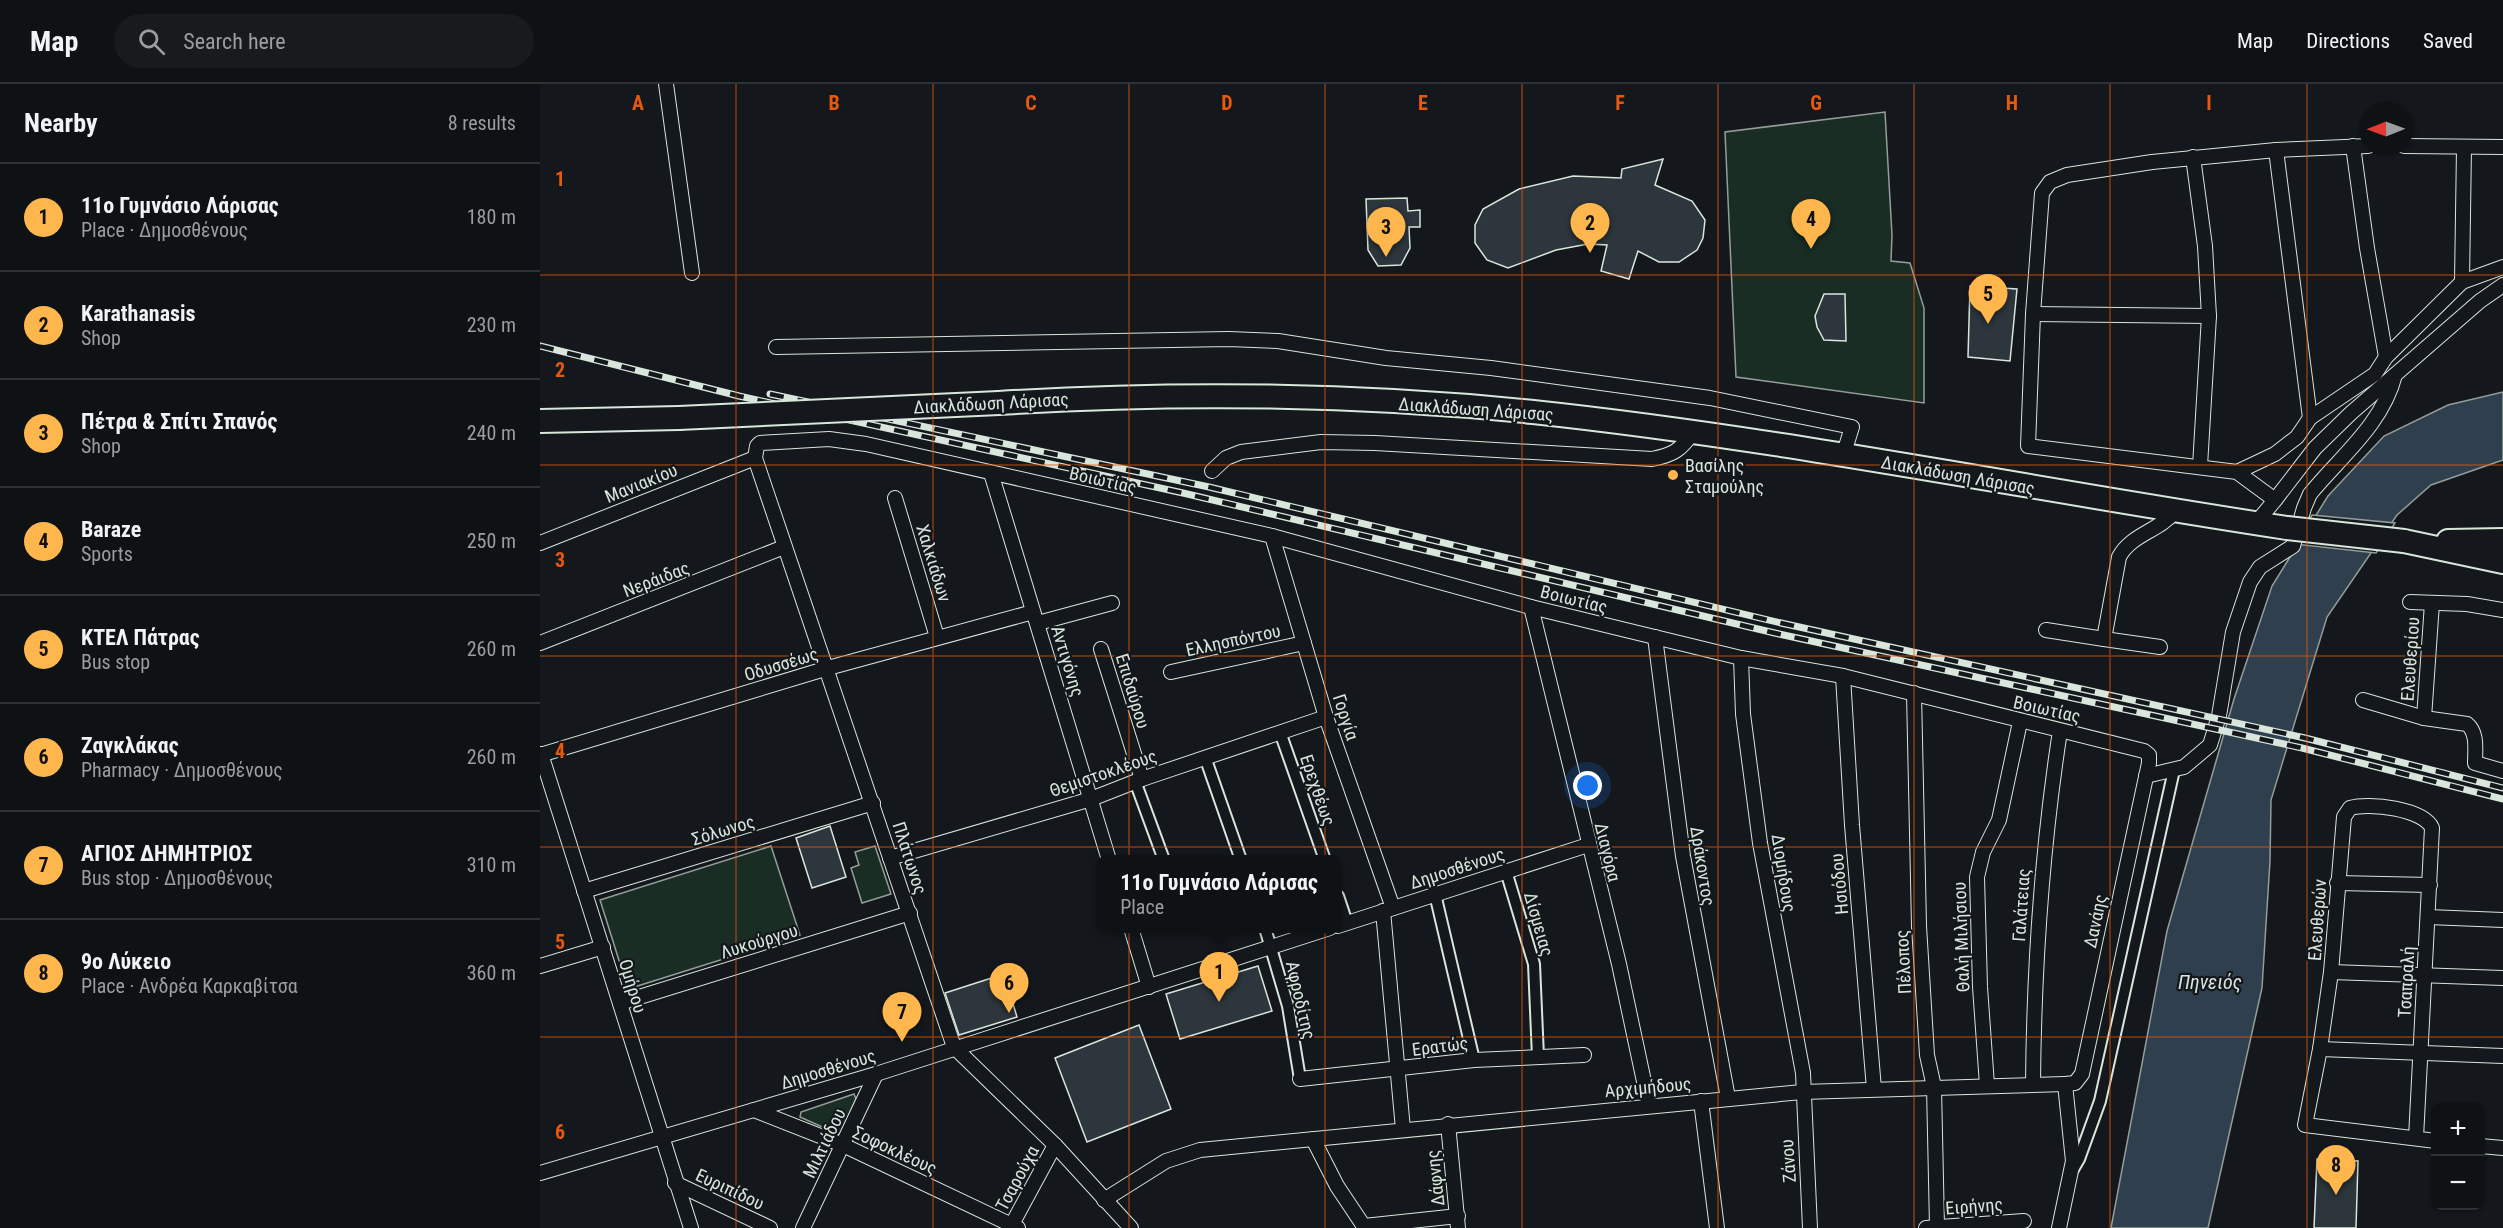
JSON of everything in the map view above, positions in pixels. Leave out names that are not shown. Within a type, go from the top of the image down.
[{"type":"main road","name":"Διακλάδωση Λάρισας","points":[[540,422],[1122,398],[1360,401],[1528,412],[1693,432],[2175,511],[2287,528],[2404,541],[2503,562]]},
{"type":"main road","name":"Διακλάδωση Λάρισας","points":[[2404,541],[2503,540]]},
{"type":"street","points":[[666,84],[692,273]]},
{"type":"street","points":[[2353,146],[2367,249],[2386,357]]},
{"type":"street","points":[[2275,500],[2237,472],[2028,446],[2033,314],[2041,199],[2045,187],[2059,178],[2077,173],[2193,157],[2359,146]]},
{"type":"street","points":[[2413,146],[2503,147]]},
{"type":"street","points":[[2462,282],[2464,147]]},
{"type":"street","points":[[2276,150],[2310,418]]},
{"type":"street","points":[[2193,157],[2205,246],[2209,316],[2200,466]]},
{"type":"street","points":[[2237,472],[2257,465],[2284,448],[2297,437],[2310,418],[2375,374],[2386,357],[2462,282],[2503,267]]},
{"type":"street","points":[[2256,523],[2315,448],[2395,375],[2503,285]]},
{"type":"street","points":[[2033,314],[2209,316]]},
{"type":"street","points":[[776,347],[1229,339],[1278,341],[1386,358],[1491,368],[1710,398],[1824,421],[1852,427],[1843,456]]},
{"type":"street","points":[[2146,776],[2174,770],[2194,761],[2210,745],[2219,716],[2233,632],[2250,582],[2260,567],[2293,546],[2310,495],[2373,422],[2388,397],[2395,375]]},
{"type":"street","points":[[1212,471],[1226,458],[1241,452],[1321,442],[1652,459],[1672,455],[1682,449],[1693,432]]},
{"type":"street","name":"Βοιωτίας","points":[[755,458],[760,442],[807,439],[848,440],[1272,536],[1531,607],[1742,658],[1843,676],[1914,693],[2020,722],[2142,750],[2149,755]]},
{"type":"street","name":"Μανιακίου","points":[[540,543],[755,458]]},
{"type":"street","name":"Πλάτωνος","points":[[755,458],[784,547],[828,668],[954,1047],[1055,1145],[1131,1228]]},
{"type":"street","name":"Αντιγόνης","points":[[991,473],[1108,855]]},
{"type":"street","name":"Χαλκιάδων","points":[[895,498],[937,638]]},
{"type":"street","points":[[2104,639],[2119,557],[2123,549],[2132,540],[2161,526],[2175,511]]},
{"type":"street","name":"Γοργία","points":[[1272,536],[1326,717],[1388,909],[1403,1129]]},
{"type":"street","name":"Νεράιδας","points":[[540,643],[784,547]]},
{"type":"street","points":[[2410,602],[2503,610]]},
{"type":"street","name":"Οδυσσέως","points":[[541,755],[828,668],[937,638],[1112,603]]},
{"type":"street","name":"Ελευθερίου","points":[[2424,718],[2432,603]]},
{"type":"street","name":"Διαγόρα","points":[[1531,607],[1619,964],[1649,1105]]},
{"type":"street","points":[[2046,630],[2160,647]]},
{"type":"street","name":"Δράκοντος","points":[[1655,637],[1683,856],[1728,1098]]},
{"type":"street","name":"Ελλησπόντου","points":[[1171,672],[1304,643]]},
{"type":"street","name":"Επιδαύρου","points":[[1101,649],[1138,780]]},
{"type":"street","name":"Διομήδους","points":[[1742,658],[1743,714],[1752,786],[1774,921],[1803,1073],[1802,1092]]},
{"type":"street","name":"Ησιόδου","points":[[1843,676],[1852,825],[1874,1089]]},
{"type":"street","name":"Πέλοπος","points":[[1914,693],[1919,926],[1927,1055],[1934,1087],[1932,1227]]},
{"type":"street","name":"Ελευθερίου","points":[[2363,700],[2424,718],[2467,724],[2472,728],[2475,763],[2503,771]]},
{"type":"street","name":"Θεμιστοκλέους","points":[[890,858],[1091,799],[1138,780],[1326,717]]},
{"type":"street","name":"Θαλή Μιλήσιου","points":[[1988,1085],[1980,987],[1977,877],[1983,852],[1999,820],[2020,722]]},
{"type":"street","name":"Γαλάτειας","points":[[2033,1084],[2036,932],[2043,850],[2060,730]]},
{"type":"street","name":"Ερεχθέως","points":[[1280,732],[1323,855]]},
{"type":"street","name":"Ομήρου","points":[[541,755],[691,1228]]},
{"type":"street","name":"Δανάης","points":[[2065,1084],[2075,1083],[2082,1074],[2149,755]]},
{"type":"street","points":[[1205,757],[1239,855]]},
{"type":"street","points":[[2059,1228],[2072,1171],[2087,1141],[2100,1101],[2174,770]]},
{"type":"street","points":[[1138,780],[1162,855]]},
{"type":"street","name":"Σόλωνος","points":[[584,891],[873,803]]},
{"type":"street","name":"Ελευθερών","points":[[2416,1138],[2305,1125],[2320,1049],[2331,972],[2344,817],[2350,808],[2377,804],[2423,818],[2432,828]]},
{"type":"street","name":"Τσαπραλή","points":[[2416,1138],[2432,828]]},
{"type":"street","name":"Δημοσθένους","points":[[1342,924],[1588,845]]},
{"type":"street","name":"Δίσμειας","points":[[1506,871],[1534,964],[1538,1057]]},
{"type":"street","points":[[2337,883],[2430,885]]},
{"type":"street","points":[[1435,894],[1474,1060]]},
{"type":"street","name":"Λυκούργου","points":[[620,1003],[910,913]]},
{"type":"street","points":[[2428,917],[2503,920]]},
{"type":"street","points":[[1133,933],[1149,987]]},
{"type":"street","name":"Αφροδίτης","points":[[1267,933],[1288,1006],[1300,1079]]},
{"type":"street","name":"Δημοσθένους","points":[[540,1173],[876,1074],[954,1047],[1315,933]]},
{"type":"street","points":[[540,966],[603,947]]},
{"type":"street","points":[[2331,972],[2503,978]]},
{"type":"street","points":[[2320,1049],[2503,1056]]},
{"type":"street","name":"Ερατώς","points":[[1300,1079],[1474,1060],[1584,1055]]},
{"type":"street","name":"Μιλτιάδου","points":[[803,1228],[876,1074]]},
{"type":"street","points":[[2065,1084],[2072,1171]]},
{"type":"street","name":"Αρχιμήδους","points":[[1104,1200],[1166,1161],[1191,1152],[1448,1124],[1802,1092],[2065,1084]]},
{"type":"street","name":"Ζάνου","points":[[1802,1092],[1810,1228]]},
{"type":"street","points":[[1701,1101],[1717,1228]]},
{"type":"street","name":"Σοφοκλέους","points":[[754,1110],[843,1146],[1013,1227]]},
{"type":"street","name":"Δάφνης","points":[[1448,1124],[1458,1222]]},
{"type":"street","points":[[2416,1138],[2431,1140]]},
{"type":"street","points":[[1313,1139],[1337,1186],[1364,1227],[1458,1222]]},
{"type":"street","name":"Τσαρούχα","points":[[1013,1227],[1055,1145]]},
{"type":"street","points":[[2485,1146],[2503,1148]]},
{"type":"street","name":"Ευριπίδου","points":[[675,1183],[770,1228]]},
{"type":"street","name":"Ειρήνης","points":[[1932,1227],[2024,1221]]},
{"type":"green space","points":[[1885,112],[1892,235],[1891,261],[1910,263],[1924,308],[1924,403],[1736,377],[1725,132]]},
{"type":"green space","points":[[771,846],[800,935],[628,989],[600,900]]},
{"type":"green space","points":[[875,846],[891,894],[862,903],[851,868],[859,865],[855,852]]},
{"type":"green space","points":[[854,1094],[856,1099],[840,1135],[800,1117],[801,1112]]},
{"type":"water","name":"Πηνειός","points":[[2503,392],[2503,460],[2431,485],[2397,515],[2327,617],[2271,800],[2270,861],[2262,988],[2208,1228],[2111,1228],[2167,931],[2234,699],[2272,586],[2328,496],[2384,436],[2448,405]]},
{"type":"pier","points":[[2312,515],[2395,523],[2376,553],[2294,544]]},
{"type":"building","points":[[1663,159],[1655,185],[1692,201],[1705,220],[1703,238],[1697,250],[1679,262],[1659,262],[1638,251],[1629,279],[1601,271],[1607,245],[1588,244],[1556,250],[1508,268],[1487,260],[1475,243],[1475,225],[1483,209],[1519,189],[1573,176],[1621,178],[1622,169]]},
{"type":"building","points":[[1407,198],[1408,211],[1420,210],[1420,227],[1409,227],[1410,248],[1401,265],[1378,266],[1368,250],[1366,199]]},
{"type":"building","points":[[1970,286],[2017,289],[2010,361],[1968,357]]},
{"type":"building","points":[[1824,294],[1845,294],[1846,341],[1824,340],[1817,327],[1815,316]]},
{"type":"building","points":[[830,826],[846,877],[812,888],[796,838]]},
{"type":"building","points":[[1258,966],[1272,1011],[1180,1039],[1166,994]]},
{"type":"building","points":[[1004,974],[1017,1017],[959,1035],[945,993]]},
{"type":"building","points":[[1139,1025],[1171,1109],[1087,1142],[1055,1058]]},
{"type":"building","points":[[2317,1159],[2358,1161],[2356,1228],[2314,1228]]},
{"type":"railway","points":[[540,346],[739,396],[1183,493],[1779,634],[2302,748],[2503,799]]},
{"type":"railway","points":[[770,394],[1209,487],[1781,623],[2305,738],[2503,788]]},
{"type":"place","name":"Baraze","points":[[1811,249]]},
{"type":"place","name":"Karathanasis","points":[[1590,253]]},
{"type":"place","name":"Πέτρα & Σπίτι Σπανός","points":[[1386,257]]},
{"type":"place","name":"ΚΤΕΛ Πάτρας","points":[[1988,324]]},
{"type":"place","name":"Βασίλης Σταμούλης","points":[[1673,475]]},
{"type":"place","name":"11ο Γυμνάσιο Λάρισας","points":[[1219,1002]]},
{"type":"place","name":"Ζαγκλάκας","points":[[1009,1013]]},
{"type":"place","name":"ΑΓΙΟΣ ΔΗΜΗΤΡΙΟΣ","points":[[902,1042]]},
{"type":"place","name":"9ο Λύκειο","points":[[2336,1195]]}]
